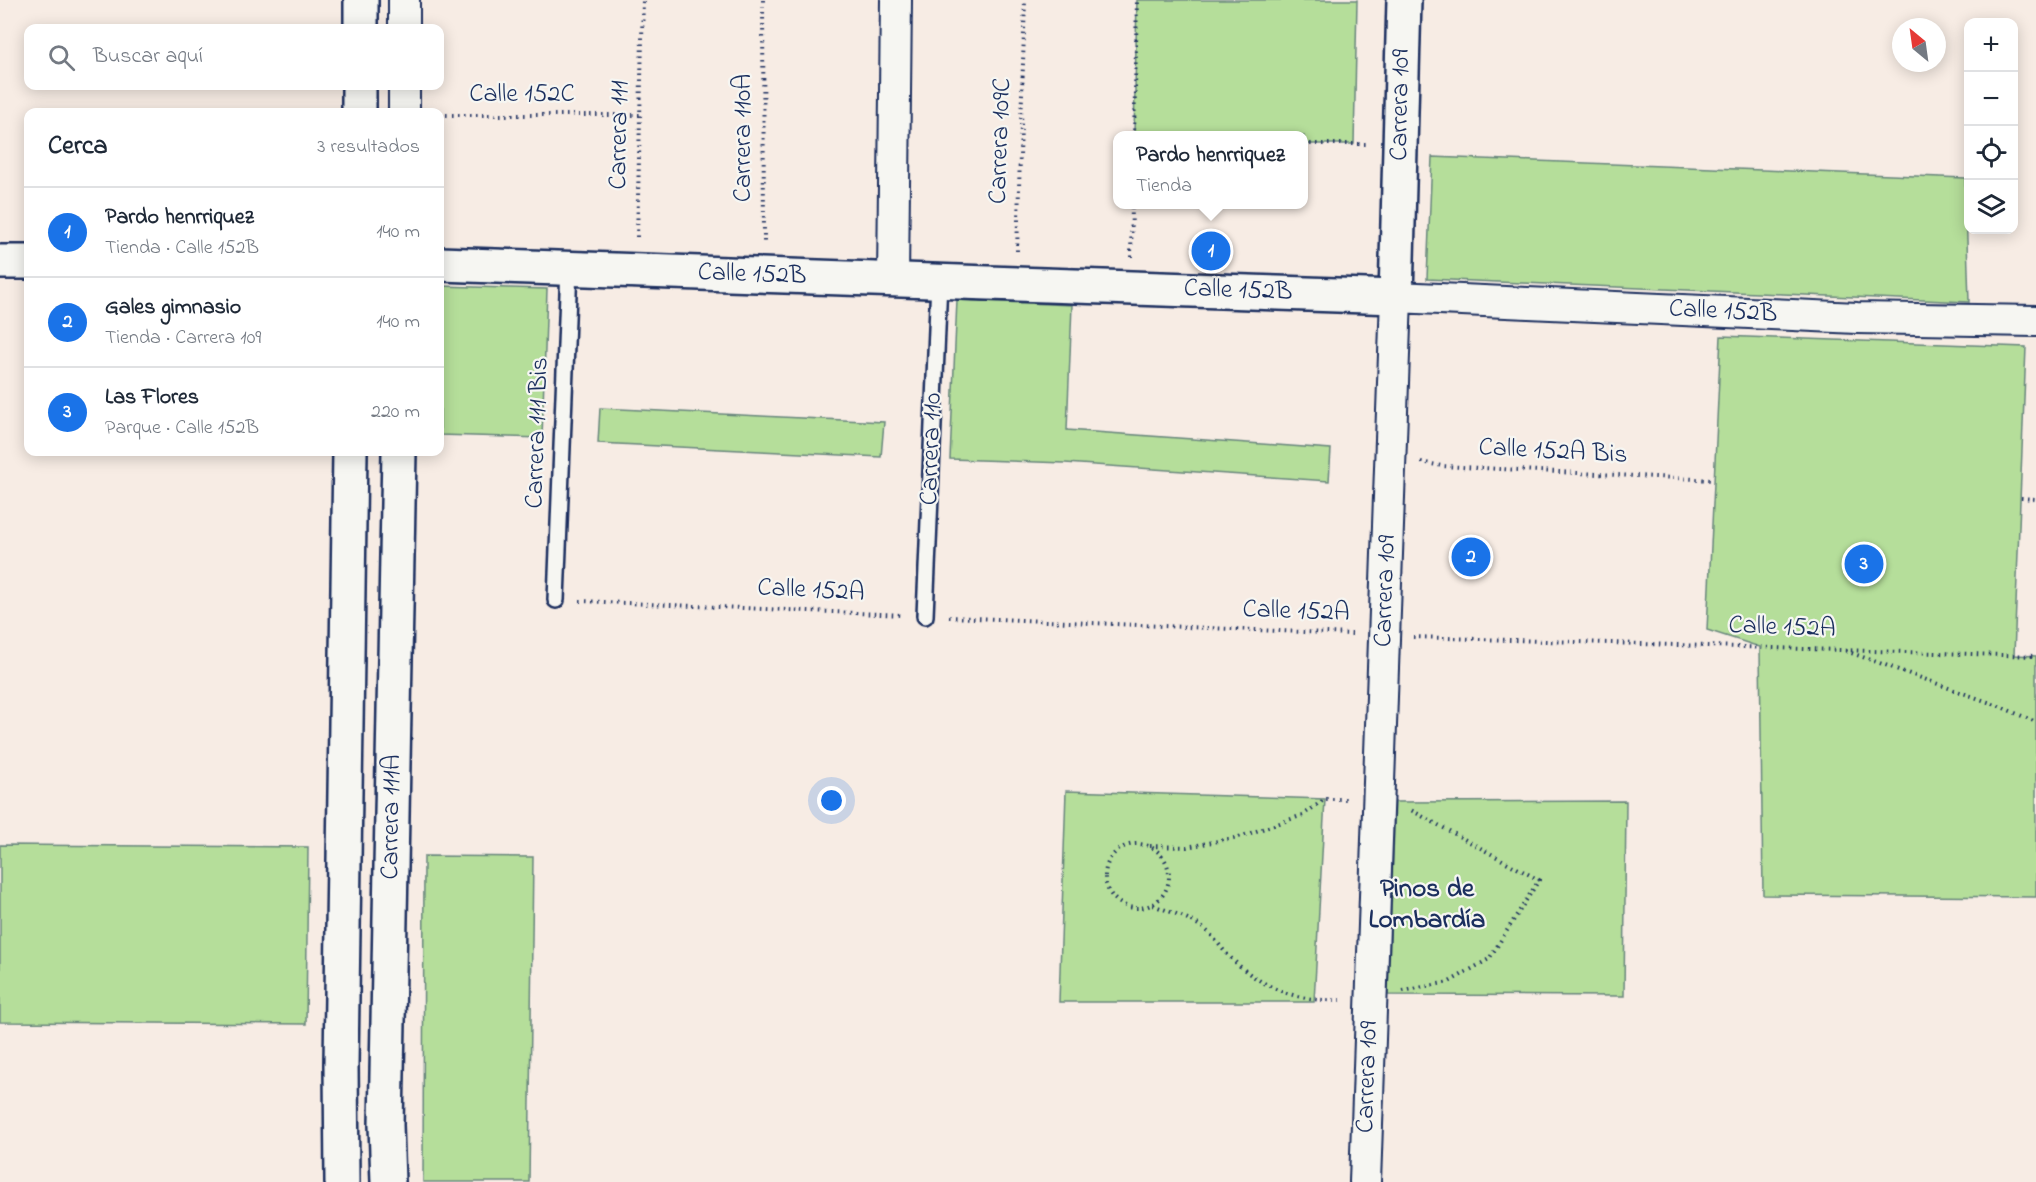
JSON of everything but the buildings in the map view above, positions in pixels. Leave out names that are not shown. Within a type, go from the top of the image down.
[{"type":"street","points":[[360,24],[361,0]]},
{"type":"street","points":[[404,0],[404,24]]},
{"type":"street","points":[[893,280],[896,0]]},
{"type":"street","name":"Carrera 109","points":[[1365,1182],[1391,455],[1404,0]]},
{"type":"street","points":[[359,90],[359,108]]},
{"type":"street","points":[[404,90],[404,108]]},
{"type":"street","points":[[0,262],[24,262]]},
{"type":"street","name":"Calle 152B","points":[[444,264],[1396,297],[1857,318],[2036,321]]},
{"type":"street","name":"Carrera 111A","points":[[342,1182],[341,1030],[350,456]]},
{"type":"street","name":"Carrera 111A","points":[[388,1182],[386,1125],[399,456]]},
{"type":"lane","name":"Carrera 111 Bis","points":[[555,600],[569,268]]},
{"type":"lane","name":"Carrera 110","points":[[925,616],[939,281]]},
{"type":"path","name":"Carrera 111","points":[[636,271],[643,0]]},
{"type":"path","name":"Carrera 110A","points":[[763,0],[764,275]]},
{"type":"path","name":"Carrera 109C","points":[[1016,284],[1025,0]]},
{"type":"path","points":[[1134,131],[1137,0]]},
{"type":"path","name":"Calle 152C","points":[[444,115],[640,115]]},
{"type":"path","points":[[1308,144],[1400,144]]},
{"type":"path","points":[[1130,287],[1132,209]]},
{"type":"path","name":"Calle 152A Bis","points":[[1391,455],[1442,466],[1714,480]]},
{"type":"path","points":[[2021,498],[2036,499]]},
{"type":"path","name":"Calle 152A","points":[[555,600],[1384,636],[2036,656]]},
{"type":"path","points":[[1842,650],[2000,706],[2036,722]]},
{"type":"path","points":[[1325,799],[1378,800],[1395,802],[1539,880],[1489,959],[1449,982],[1371,999],[1314,1002],[1290,996],[1253,978],[1205,929],[1182,916],[1153,905],[1131,909],[1121,904],[1107,888],[1104,877],[1111,856],[1119,849],[1140,844],[1187,847],[1239,837],[1303,815],[1325,799]]},
{"type":"path","points":[[1150,846],[1166,860],[1170,869],[1167,890],[1153,905]]},
{"type":"green space","points":[[1137,0],[1357,0],[1354,144],[1308,144],[1308,131],[1134,131]]},
{"type":"green space","points":[[1432,157],[1964,178],[1964,234],[1967,234],[1969,302],[1427,279]]},
{"type":"green space","points":[[444,286],[547,289],[542,438],[444,435]]},
{"type":"green space","points":[[957,300],[1072,305],[1067,430],[1331,449],[1329,481],[1065,463],[950,459]]},
{"type":"green space","points":[[1721,336],[2026,347],[2014,655],[2036,656],[2036,897],[1763,895],[1760,647],[1707,630]]},
{"type":"green space","points":[[600,408],[884,422],[881,457],[598,443]]},
{"type":"green space","points":[[1066,791],[1325,799],[1314,1002],[1059,1002]]},
{"type":"green space","points":[[1626,801],[1624,996],[1388,995],[1395,802]]},
{"type":"green space","points":[[0,845],[308,847],[306,1024],[0,1022]]},
{"type":"green space","points":[[424,856],[533,857],[529,1182],[423,1182]]},
{"type":"place","name":"Pardo henrriquez","points":[[1211,251]]},
{"type":"place","name":"Gales gimnasio","points":[[1471,557]]},
{"type":"place","name":"Las Flores","points":[[1864,564]]},
{"type":"district","name":"Pinos de Lombardía","points":[[1427,904]]}]
